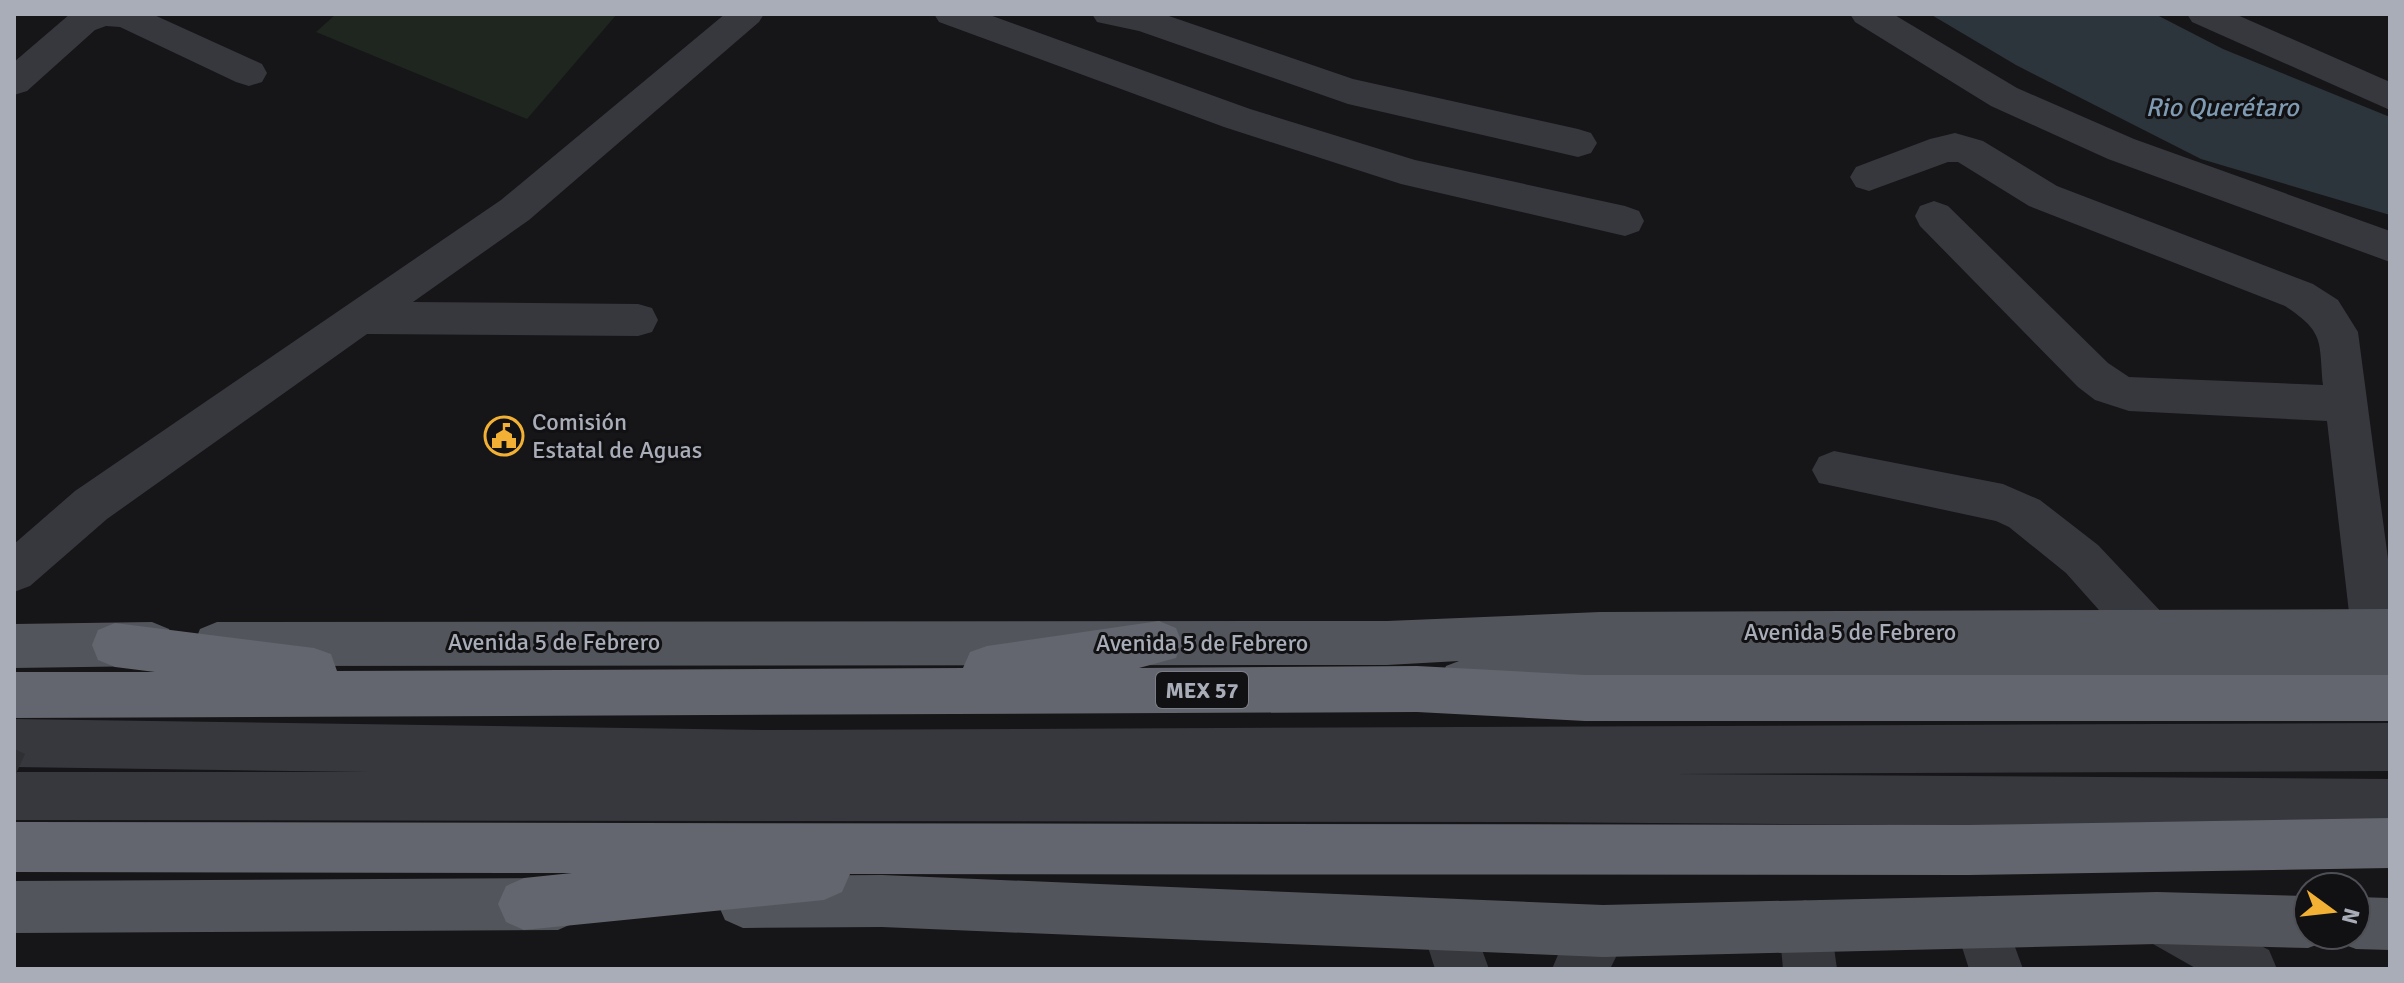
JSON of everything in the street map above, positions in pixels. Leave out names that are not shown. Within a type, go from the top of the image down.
[{"type":"highway","points":[[833,691],[1159,643]]},
{"type":"highway","points":[[115,645],[487,693]]},
{"type":"highway","name":"Avenida 5 de Febrero","points":[[14,695],[1417,689],[1585,698],[2390,698]]},
{"type":"highway","points":[[14,847],[1968,850],[2390,843]]},
{"type":"highway","points":[[524,904],[1068,849]]},
{"type":"main road","name":"Avenida 5 de Febrero","points":[[14,646],[543,641],[1387,643],[1616,632],[2148,631],[2385,643]]},
{"type":"main road","points":[[1417,689],[1584,661],[1799,668],[2385,643]]},
{"type":"main road","points":[[14,907],[882,901],[1454,947],[1591,950],[1988,946],[2157,918],[2292,922]]},
{"type":"street","points":[[14,82],[83,22],[105,14],[126,16],[249,73]]},
{"type":"street","points":[[14,572],[91,505],[515,210],[747,14]]},
{"type":"street","points":[[1867,14],[2004,97],[2033,110],[2121,149],[2390,247]]},
{"type":"street","points":[[1134,16],[1348,91],[1578,143]]},
{"type":"street","points":[[976,18],[1237,118],[1414,174],[1625,221]]},
{"type":"street","points":[[2218,18],[2390,97]]},
{"type":"street","points":[[1869,177],[1955,147],[1970,151],[2043,196],[2299,295],[2324,311],[2338,332],[2345,404],[2385,643]]},
{"type":"street","points":[[1934,216],[2093,375],[2110,388],[2129,394],[2345,404]]},
{"type":"street","points":[[362,318],[638,320]]},
{"type":"street","points":[[1834,470],[2003,503],[2028,513],[2053,531],[2148,631]]},
{"type":"street","points":[[14,743],[770,754],[2390,747]]},
{"type":"street","points":[[14,796],[1518,797],[2390,804]]},
{"type":"street","points":[[2157,918],[2250,969]]},
{"type":"shaded area","points":[[336,14],[617,14],[527,119],[316,32]]},
{"type":"water","name":"Rio Querétaro","points":[[1930,14],[2155,14],[2223,49],[2390,117],[2390,215],[2201,159],[2016,65]]},
{"type":"place","name":"Comisión Estatal de Aguas","points":[[504,436]]}]
